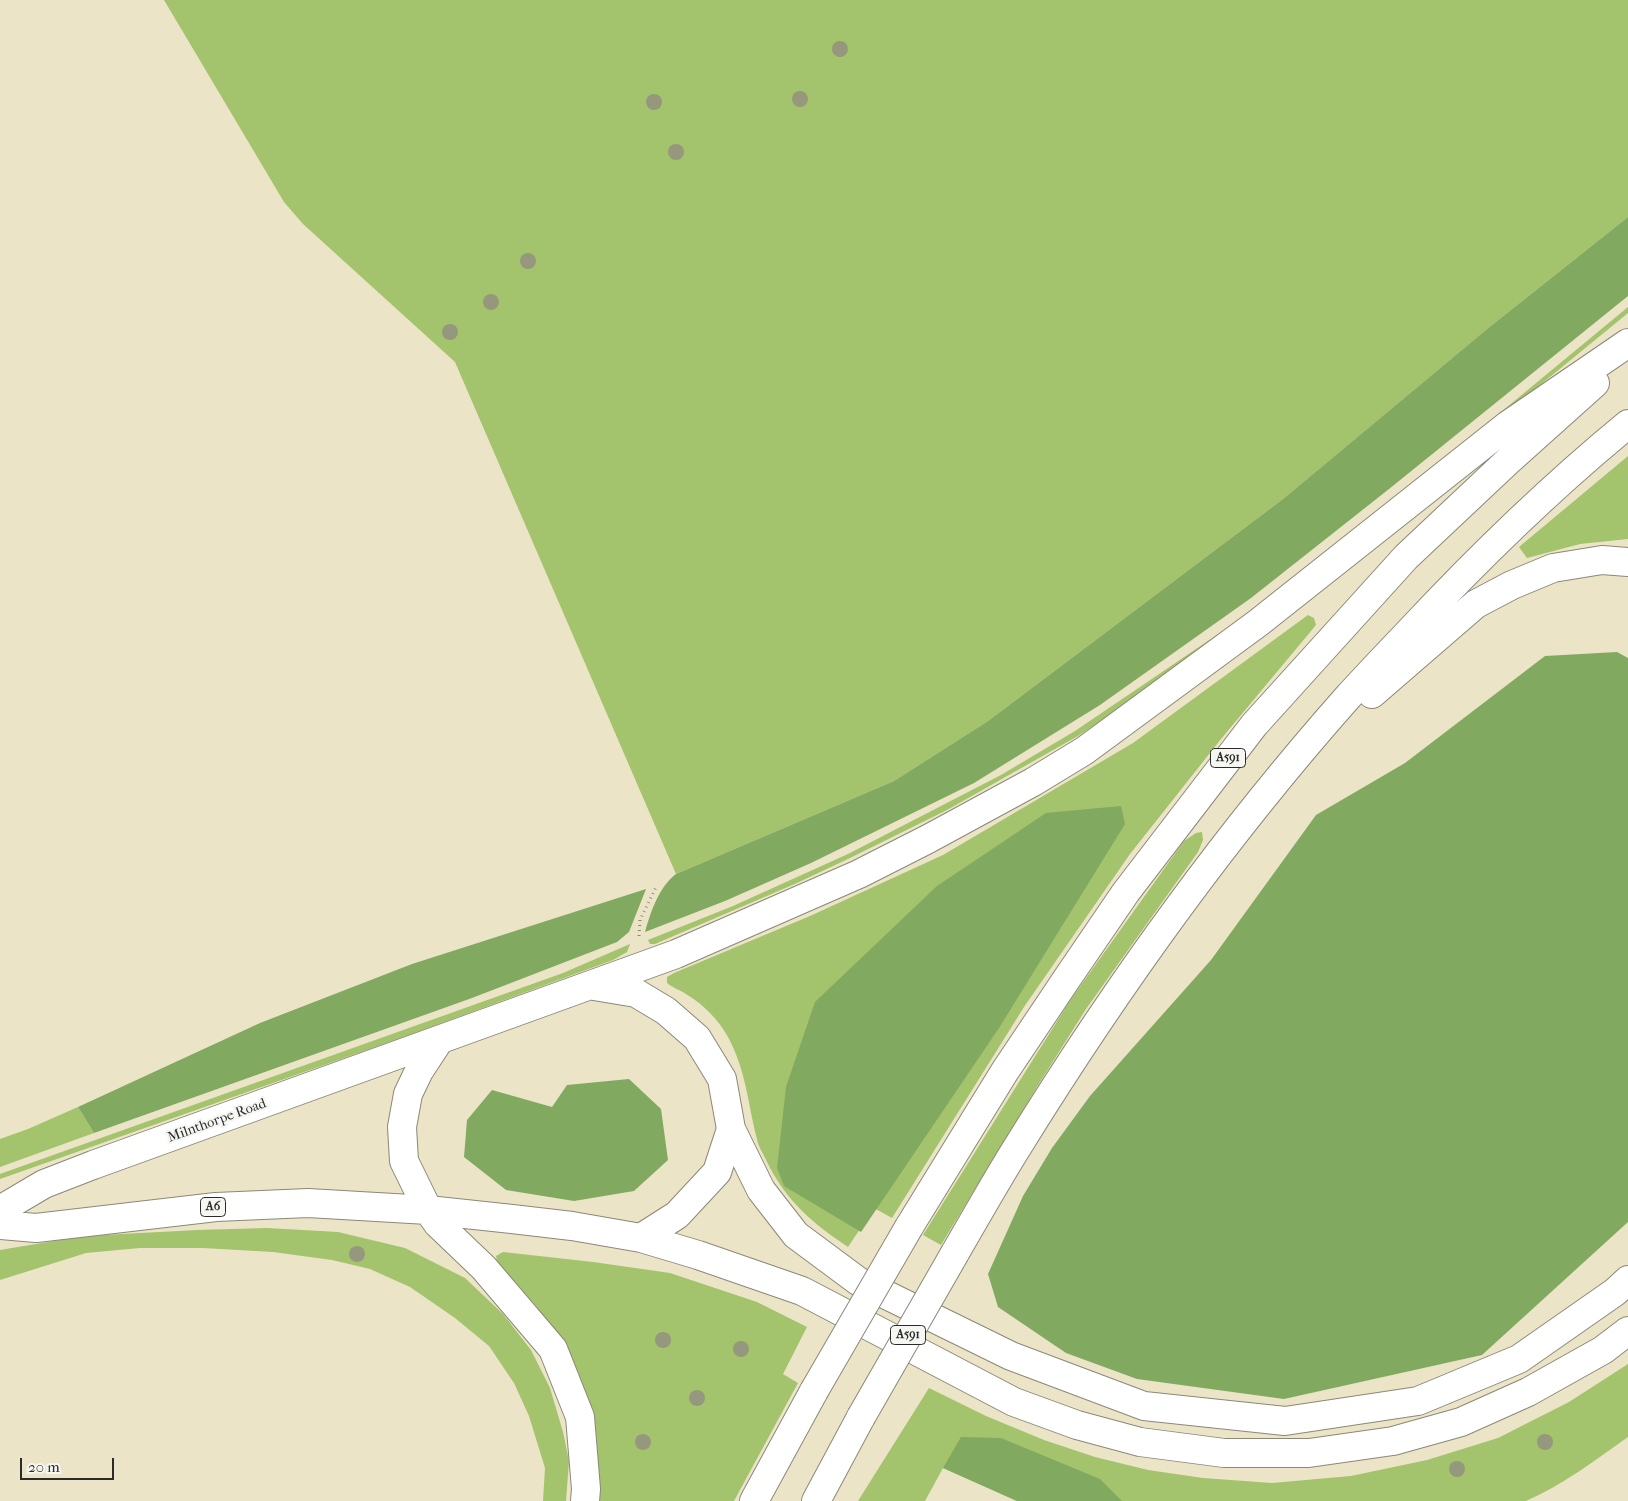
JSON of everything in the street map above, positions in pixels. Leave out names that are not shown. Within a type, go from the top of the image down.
[{"type":"highway","name":"Milnthorpe Road","points":[[0,1210],[44,1184],[676,954],[859,874],[928,839],[1033,782],[1084,751],[1258,623],[1508,424],[1628,344]]},
{"type":"highway","name":"A591","points":[[754,1501],[814,1391],[909,1227],[1005,1071],[1126,892],[1254,725],[1406,557],[1508,461],[1628,355]]},
{"type":"highway","name":"A591","points":[[816,1501],[861,1417],[1018,1146],[1086,1040],[1167,923],[1297,756],[1348,697],[1450,588],[1582,462],[1628,424]]},
{"type":"highway","points":[[1297,756],[1476,604],[1512,585],[1553,568],[1602,560],[1628,562]]},
{"type":"highway","points":[[590,986],[636,993],[666,1011],[697,1038],[722,1079],[731,1129],[761,1190],[796,1235],[858,1281],[1011,1356],[1144,1406],[1285,1421],[1418,1400],[1519,1359],[1615,1292],[1628,1280]]},
{"type":"highway","points":[[438,1042],[419,1071],[408,1094],[402,1127],[404,1161],[428,1210],[438,1224],[484,1268],[552,1349],[580,1417],[586,1489],[585,1501]]},
{"type":"highway","points":[[641,1238],[677,1215],[717,1172],[731,1129]]},
{"type":"highway","name":"A6","points":[[0,1225],[36,1228],[216,1207],[308,1203],[428,1210]]},
{"type":"highway","points":[[428,1210],[572,1226],[641,1238],[698,1255],[802,1291],[1014,1402],[1077,1426],[1140,1442],[1224,1453],[1309,1453],[1393,1441],[1461,1422],[1528,1392],[1603,1350],[1628,1331]]},
{"type":"path","points":[[645,966],[638,940],[640,920],[657,885]]},
{"type":"green space","points":[[164,0],[1628,0],[1628,217],[1487,329],[1283,499],[988,721],[894,781],[676,874],[455,362],[303,224],[284,202]]},
{"type":"green space","points":[[1628,217],[1628,296],[1251,598],[1100,705],[974,783],[811,863],[725,901],[645,932],[660,893],[676,874],[894,781],[988,721],[1283,499],[1487,329]]},
{"type":"green space","points":[[1628,307],[1628,313],[1423,481],[1150,688],[1078,736],[947,810],[850,858],[797,883],[655,944],[650,944],[648,940],[733,906],[848,854],[1001,775],[1075,731],[1224,630],[1270,596],[1495,417]]},
{"type":"green space","points":[[1628,456],[1628,539],[1580,544],[1527,558],[1519,547]]},
{"type":"green space","points":[[1308,615],[1314,618],[1316,625],[1221,739],[1130,854],[1024,1007],[892,1218],[874,1208],[848,1247],[822,1229],[791,1199],[761,1150],[739,1062],[724,1030],[715,1018],[699,1003],[667,983],[667,977],[810,916],[943,855],[1133,743]]},
{"type":"green space","points":[[1617,652],[1628,658],[1628,1222],[1482,1355],[1284,1399],[1137,1379],[1066,1353],[998,1307],[988,1274],[1023,1196],[1052,1148],[1090,1096],[1211,960],[1316,815],[1405,763],[1545,656]]},
{"type":"green space","points":[[1121,806],[1125,824],[999,1028],[861,1232],[784,1186],[777,1168],[786,1087],[815,1002],[937,886],[1046,813]]},
{"type":"green space","points":[[1202,832],[1203,840],[1198,852],[1086,1009],[941,1245],[923,1235],[1071,999],[1184,841],[1196,833]]},
{"type":"green space","points":[[646,889],[629,932],[617,942],[472,998],[94,1133],[78,1107],[260,1023],[412,964]]},
{"type":"green space","points":[[630,944],[627,952],[613,960],[398,1039],[0,1179],[0,1174],[563,973]]},
{"type":"green space","points":[[629,1079],[661,1109],[668,1160],[634,1191],[574,1201],[506,1190],[464,1157],[467,1120],[492,1090],[552,1107],[567,1085]]},
{"type":"green space","points":[[78,1107],[94,1133],[0,1167],[0,1139]]},
{"type":"green space","points":[[267,1228],[338,1232],[405,1248],[465,1278],[503,1314],[531,1350],[550,1388],[569,1461],[566,1501],[543,1501],[545,1468],[529,1416],[514,1383],[489,1346],[455,1318],[410,1287],[370,1269],[332,1260],[273,1252],[203,1248],[140,1248],[86,1253],[0,1280],[0,1250],[84,1236]]},
{"type":"green space","points":[[503,1252],[670,1273],[757,1302],[807,1327],[783,1374],[798,1383],[734,1501],[597,1501],[596,1432],[582,1388],[565,1349],[536,1306],[497,1261],[496,1256]]},
{"type":"green space","points":[[1628,1364],[1628,1437],[1566,1480],[1526,1501],[1017,1501],[943,1468],[925,1501],[858,1501],[929,1388],[986,1416],[1044,1440],[1095,1457],[1148,1470],[1203,1478],[1272,1483],[1351,1476],[1427,1460],[1498,1438],[1569,1402]]},
{"type":"green space","points":[[961,1437],[1001,1438],[1100,1479],[1122,1501],[1017,1501],[943,1468]]}]
